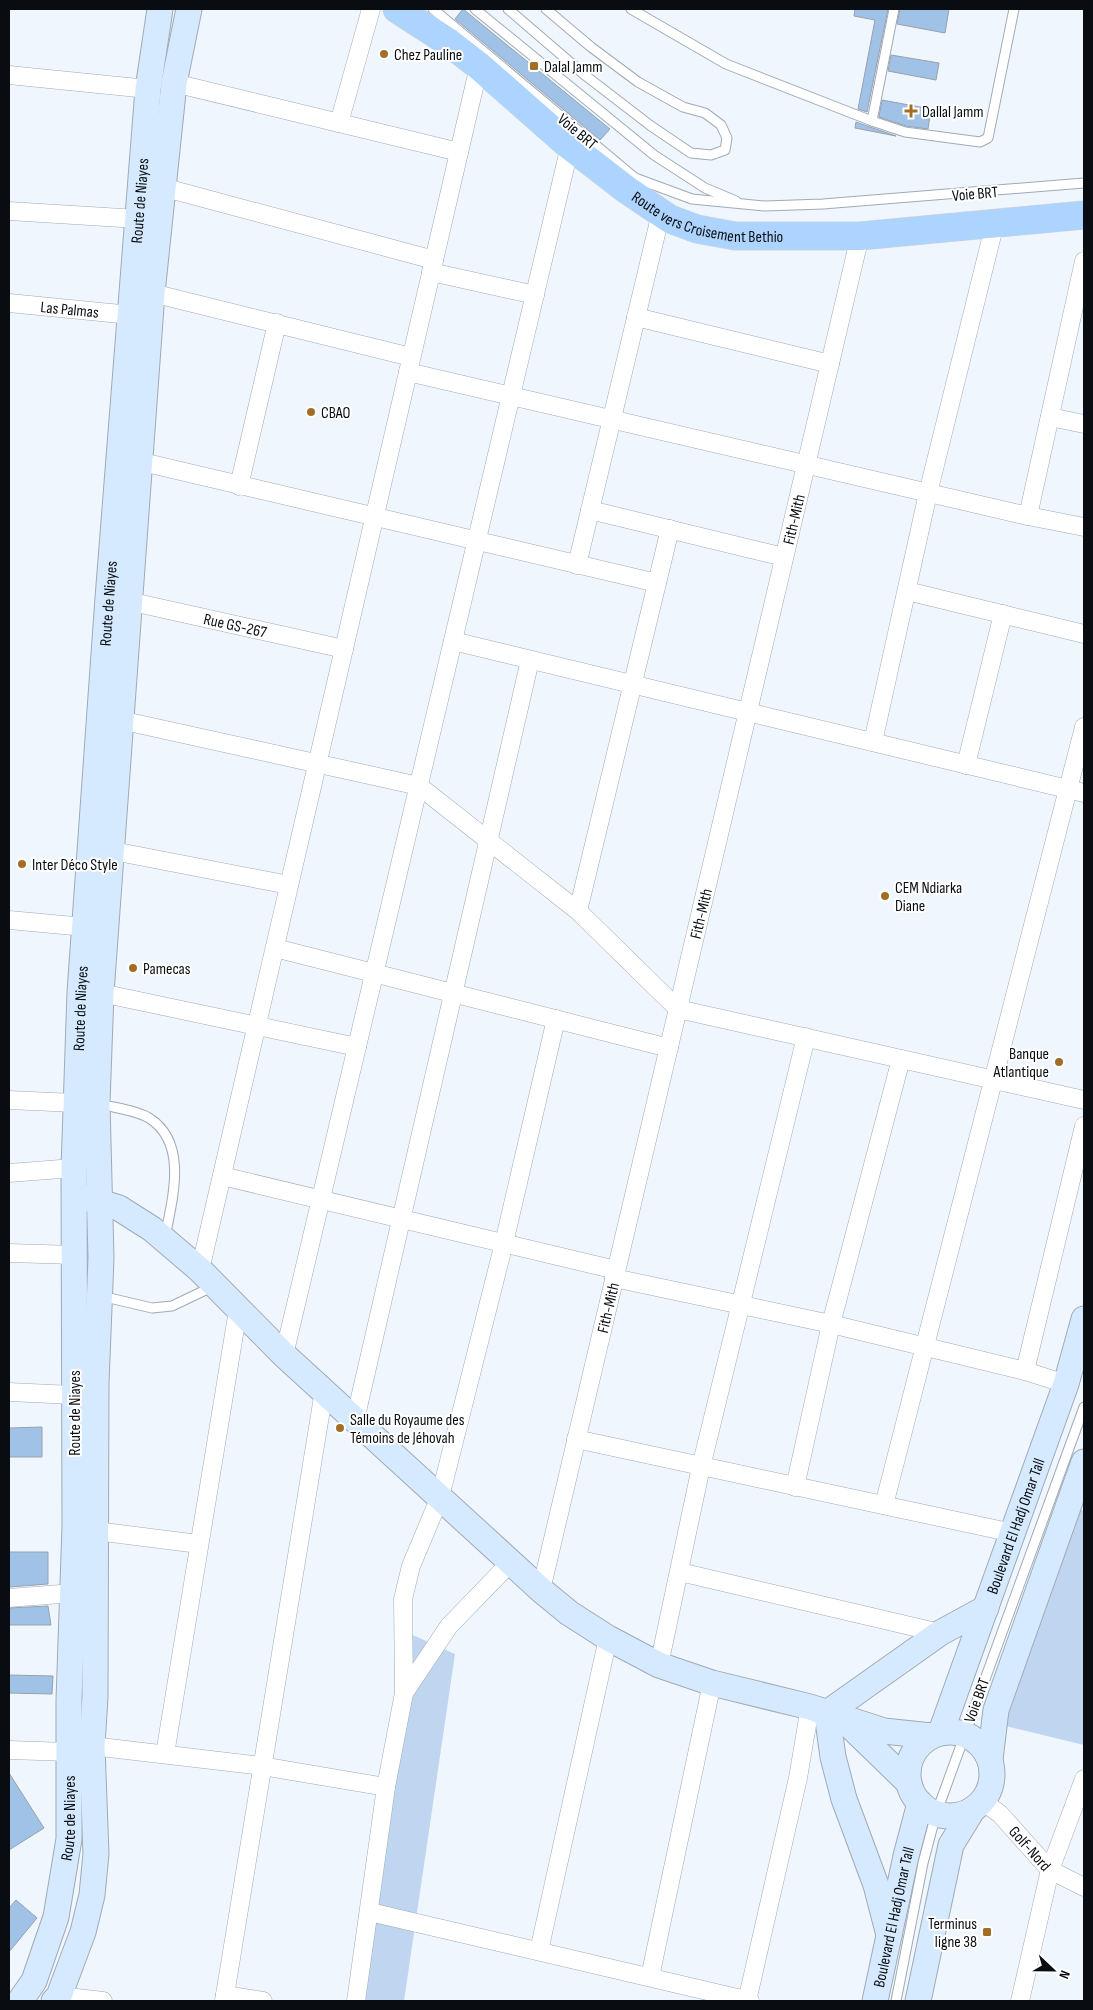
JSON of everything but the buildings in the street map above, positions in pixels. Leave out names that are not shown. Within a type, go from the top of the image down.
[{"type":"main road","name":"Route de Niayes","points":[[20,2001],[34,1981],[56,1917],[81,1749],[96,1531],[96,1383],[100,1295],[99,1201],[86,1103],[85,927],[108,598],[148,90],[160,9]]},
{"type":"main road","name":"Route de Niayes","points":[[56,1998],[83,1932],[92,1895],[96,1854],[81,1749],[69,1700],[74,1593],[74,1168],[86,1103],[101,993],[113,850],[138,461],[152,293],[174,83],[189,9]]},
{"type":"main road","name":"Route vers Croisement Bethio","points":[[397,9],[448,42],[479,66],[570,146],[661,213],[698,229],[734,236],[860,236],[1084,214]]},
{"type":"main road","points":[[74,1194],[99,1201],[129,1213],[165,1241],[207,1278],[284,1355],[541,1590],[569,1613],[608,1638],[659,1665],[712,1683],[826,1712],[884,1731],[946,1734],[982,1746],[990,1759]]},
{"type":"main road","name":"Boulevard El Hadj Omar Tall","points":[[875,2001],[906,1856],[922,1800],[908,1769],[912,1756],[920,1744],[946,1734],[986,1608],[1066,1384],[1084,1320]]},
{"type":"main road","points":[[918,2001],[952,1845],[991,1781],[990,1759],[996,1710],[1084,1462]]},
{"type":"main road","points":[[826,1712],[940,1633],[986,1608]]},
{"type":"main road","points":[[826,1712],[922,1800],[955,1816],[978,1805]]},
{"type":"main road","points":[[826,1712],[833,1757],[844,1800],[876,1885],[889,1935]]},
{"type":"street","points":[[339,124],[371,9]]},
{"type":"street","points":[[207,1278],[222,1176],[479,66]]},
{"type":"street","points":[[9,76],[148,90]]},
{"type":"street","points":[[174,83],[459,152]]},
{"type":"street","points":[[284,1355],[570,146]]},
{"type":"street","points":[[162,187],[535,295]]},
{"type":"street","points":[[9,211],[138,219]]},
{"type":"street","points":[[577,565],[661,213]]},
{"type":"street","points":[[872,742],[928,493],[995,223]]},
{"type":"street","name":"Fith-Mith","points":[[541,1590],[860,236]]},
{"type":"street","points":[[1028,516],[1084,261]]},
{"type":"street","points":[[152,293],[277,323],[511,396],[1028,516],[1084,527]]},
{"type":"street","name":"Las Palmas","points":[[9,303],[131,315]]},
{"type":"street","points":[[636,317],[830,364]]},
{"type":"street","points":[[239,486],[277,323]]},
{"type":"street","points":[[1050,417],[1084,424]]},
{"type":"street","points":[[138,461],[657,583]]},
{"type":"street","points":[[590,510],[784,557]]},
{"type":"street","points":[[578,911],[670,529]]},
{"type":"street","points":[[907,591],[1084,634]]},
{"type":"street","name":"Rue GS-267","points":[[128,601],[344,649]]},
{"type":"street","points":[[966,765],[1003,614]]},
{"type":"street","points":[[453,641],[1077,792]]},
{"type":"street","points":[[355,1420],[452,993],[490,842],[530,660]]},
{"type":"street","points":[[120,720],[419,786],[578,911],[678,1010],[995,1078],[1084,1100]]},
{"type":"street","points":[[884,1505],[995,1078],[1077,792],[1084,727]]},
{"type":"street","points":[[113,850],[289,884]]},
{"type":"street","points":[[9,920],[85,927]]},
{"type":"street","points":[[274,948],[669,1048]]},
{"type":"street","points":[[101,993],[257,1024],[357,1047]]},
{"type":"street","points":[[356,2001],[370,1912],[386,1787],[404,1693],[403,1598],[411,1566],[440,1497],[504,1243],[556,1019]]},
{"type":"street","points":[[659,1665],[701,1467],[806,1037]]},
{"type":"street","points":[[795,1487],[832,1324],[902,1059]]},
{"type":"street","points":[[9,1100],[86,1103]]},
{"type":"street","points":[[1025,1371],[1084,1126]]},
{"type":"street","points":[[9,1173],[74,1168]]},
{"type":"street","points":[[222,1176],[504,1243],[741,1306],[832,1324],[1025,1371],[1066,1384]]},
{"type":"street","points":[[9,1253],[75,1255]]},
{"type":"street","points":[[165,1754],[238,1310]]},
{"type":"street","points":[[263,2001],[224,1998],[324,1391]]},
{"type":"street","points":[[9,1392],[73,1395]]},
{"type":"street","points":[[576,1439],[1013,1533]]},
{"type":"street","points":[[96,1531],[199,1544]]},
{"type":"street","points":[[404,1693],[449,1626],[510,1562]]},
{"type":"street","points":[[680,1572],[940,1633]]},
{"type":"street","points":[[9,1598],[74,1593]]},
{"type":"street","points":[[539,1952],[608,1638]]},
{"type":"street","points":[[650,1978],[712,1683]]},
{"type":"street","points":[[370,1912],[748,2001],[798,1778],[826,1712]]},
{"type":"street","points":[[9,1750],[81,1749],[165,1754],[262,1766],[386,1787]]},
{"type":"street","points":[[1020,2001],[1050,1870],[1084,1779]]},
{"type":"street","name":"Golf-Nord","points":[[978,1805],[1000,1814],[1050,1870],[1084,1886]]},
{"type":"street","points":[[56,1998],[103,2001]]},
{"type":"lane","name":"Voie BRT","points":[[433,9],[635,178],[692,199],[746,205],[833,203],[1084,183]]},
{"type":"lane","name":"Voie BRT","points":[[475,9],[654,155],[705,188],[746,205]]},
{"type":"lane","points":[[508,9],[528,28],[651,126],[691,153],[711,155],[725,150],[727,138],[721,125],[705,113],[683,107],[638,82],[591,47],[546,9]]},
{"type":"lane","points":[[631,9],[726,64],[872,121],[905,132],[980,142],[988,138],[1014,9]]},
{"type":"lane","points":[[872,121],[894,9]]},
{"type":"lane","points":[[86,1103],[148,1118],[167,1136],[175,1163],[172,1200],[165,1241]]},
{"type":"lane","points":[[100,1295],[152,1308],[172,1306],[207,1278]]},
{"type":"lane","name":"Voie BRT","points":[[896,2001],[923,1864],[922,1800],[946,1734],[1084,1408]]},
{"type":"shaded area","points":[[1078,1508],[1084,1511],[1084,1745],[997,1724]]},
{"type":"shaded area","points":[[406,1632],[455,1654],[404,2001],[354,2001]]},
{"type":"place","name":"Chez Pauline","points":[[384,54]]},
{"type":"place","name":"Dalal Jamm","points":[[534,66]]},
{"type":"place","name":"Dallal Jamm","points":[[911,111]]},
{"type":"place","name":"CBAO","points":[[311,412]]},
{"type":"place","name":"Inter Déco Style","points":[[22,864]]},
{"type":"place","name":"CEM Ndiarka Diane","points":[[885,896]]},
{"type":"place","name":"Pamecas","points":[[133,968]]},
{"type":"place","name":"Banque Atlantique","points":[[1059,1062]]},
{"type":"place","name":"Salle du Royaume des Témoins de Jéhovah","points":[[340,1428]]},
{"type":"place","name":"Terminus ligne 38","points":[[987,1932]]}]
